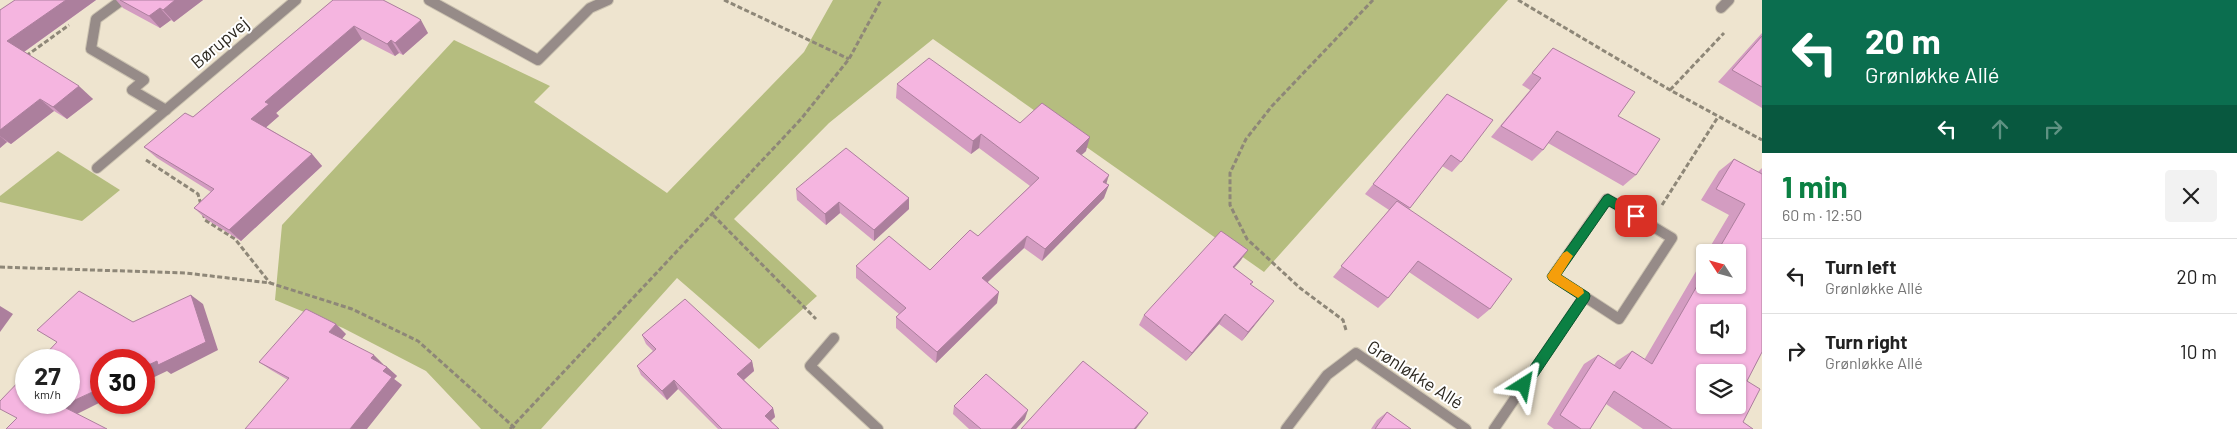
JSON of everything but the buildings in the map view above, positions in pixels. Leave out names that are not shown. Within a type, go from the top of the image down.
[{"type":"street","points":[[122,0],[96,19],[91,49],[144,80],[132,90],[166,110]]},
{"type":"street","name":"Børupvej","points":[[97,168],[296,0]]},
{"type":"street","points":[[429,0],[538,60],[590,8],[608,0]]},
{"type":"street","points":[[1721,8],[1729,0]]},
{"type":"street","points":[[1608,199],[1672,238],[1619,319],[1584,296],[1553,276],[1608,199]]},
{"type":"street","points":[[1494,429],[1584,296]]},
{"type":"street","points":[[834,338],[810,366],[878,429]]},
{"type":"street","name":"Grønløkke Allé","points":[[1286,429],[1327,375],[1356,354],[1466,429]]},
{"type":"path","points":[[724,0],[849,60]]},
{"type":"path","points":[[0,267],[186,273],[270,284],[352,309],[418,342],[513,428],[801,120],[849,60],[881,0]]},
{"type":"path","points":[[1356,354],[1343,320],[1300,288],[1247,239],[1230,205],[1230,173],[1246,139],[1272,106],[1373,0]]},
{"type":"path","points":[[1518,0],[1670,90],[1762,140]]},
{"type":"path","points":[[1670,90],[1732,24],[1721,8]]},
{"type":"path","points":[[24,57],[72,23],[96,19]]},
{"type":"path","points":[[1650,224],[1718,117]]},
{"type":"path","points":[[124,146],[198,194],[205,220],[234,240],[270,284]]},
{"type":"path","points":[[713,215],[834,338]]},
{"type":"green space","points":[[833,0],[1508,0],[1264,272],[933,39],[829,123],[734,219],[817,296],[759,349],[677,278],[541,429],[481,429],[426,371],[343,328],[275,300],[282,225],[454,40],[550,86],[534,102],[667,193],[804,52]]},
{"type":"green space","points":[[58,151],[120,190],[82,221],[0,202],[0,196]]},
{"type":"slow traffic","points":[[1567,256],[1553,276],[1578,293]]},
{"type":"route","points":[[1524,385],[1584,296],[1553,276],[1608,199],[1636,216]]}]
